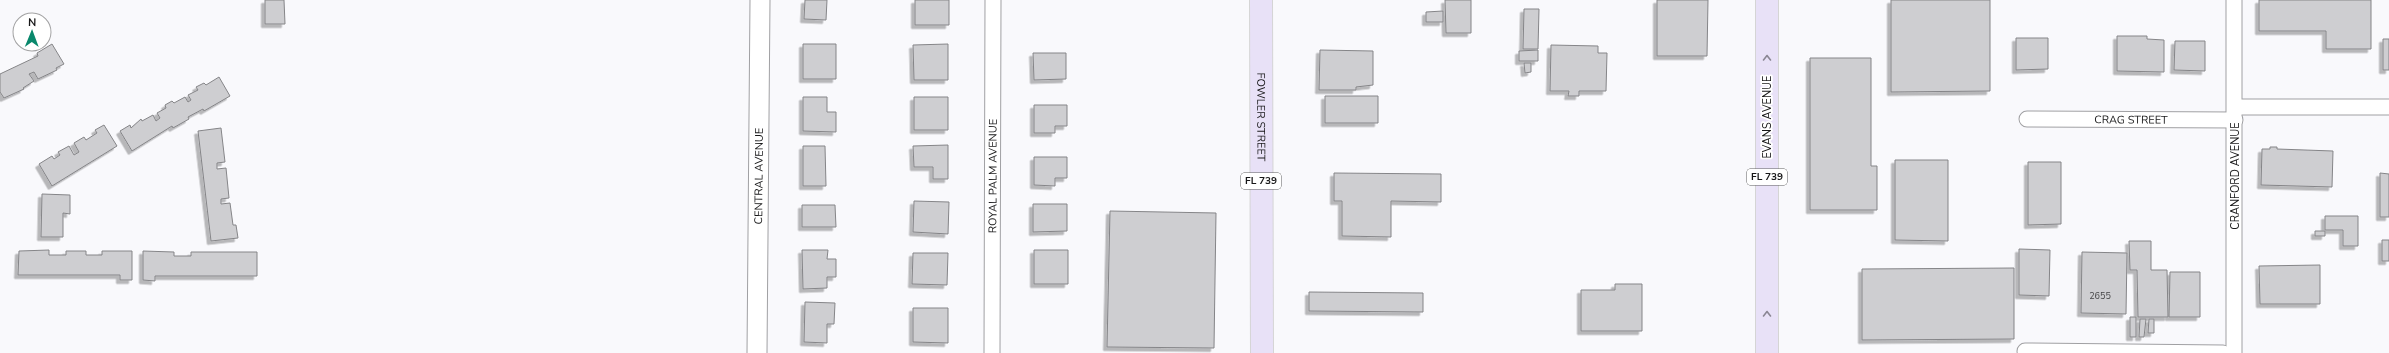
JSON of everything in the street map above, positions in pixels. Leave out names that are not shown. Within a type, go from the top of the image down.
[{"type":"main road","name":"FOWLER STREET","points":[[1261,0],[1262,353]]},
{"type":"main road","name":"EVANS AVENUE","points":[[1767,0],[1767,353]]},
{"type":"street","name":"CENTRAL AVENUE","points":[[757,353],[760,0]]},
{"type":"street","name":"ROYAL PALM AVENUE","points":[[992,353],[993,0]]},
{"type":"street","name":"CRANFORD AVENUE","points":[[2234,0],[2234,353]]},
{"type":"street","name":"CRAG STREET","points":[[2027,119],[2389,107]]},
{"type":"street","points":[[2025,351],[2223,353]]},
{"type":"building","points":[[265,0],[284,0],[285,24],[265,24]]},
{"type":"building","points":[[805,0],[827,0],[826,20],[804,19]]},
{"type":"building","points":[[915,0],[949,0],[949,25],[915,25]]},
{"type":"building","points":[[1445,0],[1471,0],[1471,33],[1446,33]]},
{"type":"building","points":[[1657,0],[1708,0],[1707,56],[1657,56]]},
{"type":"building","points":[[1891,0],[1990,0],[1990,91],[1891,92]]},
{"type":"building","points":[[2259,0],[2371,0],[2371,49],[2326,49],[2326,31],[2259,31]]},
{"type":"building","points":[[1524,9],[1539,9],[1538,49],[1523,49]]},
{"type":"building","points":[[1443,11],[1443,22],[1426,22],[1426,12]]},
{"type":"building","points":[[2117,36],[2147,36],[2147,39],[2164,40],[2164,72],[2117,71]]},
{"type":"building","points":[[2016,38],[2048,38],[2048,69],[2016,70]]},
{"type":"building","points":[[2383,39],[2389,39],[2389,70],[2383,70]]},
{"type":"building","points":[[2175,41],[2205,41],[2205,71],[2174,70]]},
{"type":"building","points":[[52,44],[64,64],[56,68],[57,70],[38,79],[34,72],[29,74],[34,81],[23,88],[24,89],[4,98],[0,92],[0,74],[38,56],[37,53],[52,52]]},
{"type":"building","points":[[803,44],[836,44],[836,79],[803,79]]},
{"type":"building","points":[[948,44],[948,80],[914,80],[913,45]]},
{"type":"building","points":[[1551,45],[1598,46],[1598,53],[1607,53],[1606,91],[1579,91],[1579,96],[1568,96],[1569,91],[1550,91]]},
{"type":"building","points":[[1320,50],[1373,51],[1373,85],[1356,87],[1356,90],[1319,90]]},
{"type":"building","points":[[1538,50],[1538,61],[1519,61],[1519,51]]},
{"type":"building","points":[[1033,53],[1066,53],[1066,79],[1034,80]]},
{"type":"building","points":[[1810,58],[1871,58],[1871,166],[1877,166],[1877,210],[1810,210]]},
{"type":"building","points":[[1524,63],[1531,63],[1531,72],[1525,73]]},
{"type":"building","points":[[219,77],[230,96],[204,111],[203,109],[188,117],[189,119],[173,128],[172,126],[132,151],[120,131],[130,125],[131,128],[141,119],[142,121],[153,115],[156,121],[160,118],[157,113],[166,108],[165,105],[172,101],[174,103],[185,97],[188,102],[191,100],[188,95],[198,90],[196,87],[204,83],[206,85]]},
{"type":"building","points":[[1325,96],[1378,96],[1378,123],[1325,123]]},
{"type":"building","points":[[803,97],[827,97],[827,112],[836,112],[836,132],[803,131]]},
{"type":"building","points":[[914,97],[948,97],[948,130],[914,130]]},
{"type":"building","points":[[1034,105],[1067,105],[1067,126],[1055,126],[1055,133],[1034,133]]},
{"type":"building","points":[[104,125],[117,146],[52,186],[39,164],[52,156],[54,159],[60,155],[58,152],[69,146],[74,155],[79,152],[74,143],[84,137],[86,140],[97,133],[95,130]]},
{"type":"building","points":[[221,128],[225,162],[217,163],[217,169],[226,168],[229,198],[221,199],[221,204],[230,203],[233,225],[236,225],[238,238],[211,241],[198,131]]},
{"type":"building","points":[[948,145],[948,179],[933,179],[933,167],[914,167],[913,146]]},
{"type":"building","points":[[803,146],[825,146],[826,186],[803,186]]},
{"type":"building","points":[[2270,147],[2277,147],[2277,149],[2333,151],[2332,187],[2261,185],[2262,149],[2270,149]]},
{"type":"building","points":[[1034,157],[1067,157],[1067,178],[1055,178],[1055,186],[1034,185]]},
{"type":"building","points":[[1895,160],[1948,160],[1948,241],[1895,240]]},
{"type":"building","points":[[2028,162],[2061,162],[2061,224],[2028,225]]},
{"type":"building","points":[[1334,173],[1441,174],[1441,202],[1391,201],[1391,237],[1342,236],[1342,201],[1334,201]]},
{"type":"building","points":[[2380,173],[2389,174],[2389,217],[2380,217]]},
{"type":"building","points":[[42,194],[70,195],[70,214],[63,213],[63,237],[41,237]]},
{"type":"building","points":[[914,201],[949,202],[948,234],[913,232]]},
{"type":"building","points":[[1033,204],[1067,204],[1067,231],[1033,232]]},
{"type":"building","points":[[802,205],[835,205],[836,227],[802,227]]},
{"type":"building","points":[[1110,211],[1216,213],[1214,348],[1107,347]]},
{"type":"building","points":[[2325,216],[2358,216],[2358,246],[2343,246],[2343,230],[2325,230]]},
{"type":"building","points":[[2315,231],[2325,231],[2325,236],[2315,236]]},
{"type":"building","points":[[2382,240],[2389,240],[2389,261],[2382,261]]},
{"type":"building","points":[[2129,241],[2151,241],[2151,270],[2167,270],[2168,317],[2138,317],[2137,270],[2130,270]]},
{"type":"building","points":[[2019,249],[2050,250],[2049,296],[2019,295]]},
{"type":"building","points":[[49,250],[49,255],[66,255],[66,251],[86,251],[86,255],[102,255],[102,251],[132,251],[132,280],[120,280],[120,275],[18,275],[19,251]]},
{"type":"building","points":[[802,250],[828,250],[827,259],[836,259],[836,277],[827,277],[827,288],[803,289]]},
{"type":"building","points":[[1034,250],[1068,250],[1068,284],[1034,284]]},
{"type":"building","points":[[143,251],[174,252],[174,256],[191,256],[191,252],[257,252],[257,276],[155,276],[155,281],[143,280]]},
{"type":"building","points":[[2082,252],[2127,253],[2126,314],[2081,313]]},
{"type":"building","points":[[913,253],[948,253],[947,285],[912,284]]},
{"type":"building","points":[[2320,265],[2320,304],[2260,304],[2259,266]]},
{"type":"building","points":[[2014,268],[2014,339],[1862,340],[1862,269]]},
{"type":"building","points":[[2170,272],[2200,272],[2200,317],[2169,317]]},
{"type":"building","points":[[1615,284],[1642,284],[1642,331],[1581,331],[1581,290],[1615,290]]},
{"type":"building","points":[[1309,292],[1423,293],[1423,312],[1309,311]]},
{"type":"building","points":[[805,302],[835,303],[834,324],[827,324],[827,343],[804,342]]},
{"type":"building","points":[[913,308],[948,308],[948,343],[913,342]]},
{"type":"building","points":[[2130,317],[2136,317],[2136,337],[2130,337]]},
{"type":"building","points":[[2140,319],[2146,319],[2144,337],[2139,337]]},
{"type":"building","points":[[2149,319],[2154,319],[2154,333],[2148,333]]}]
